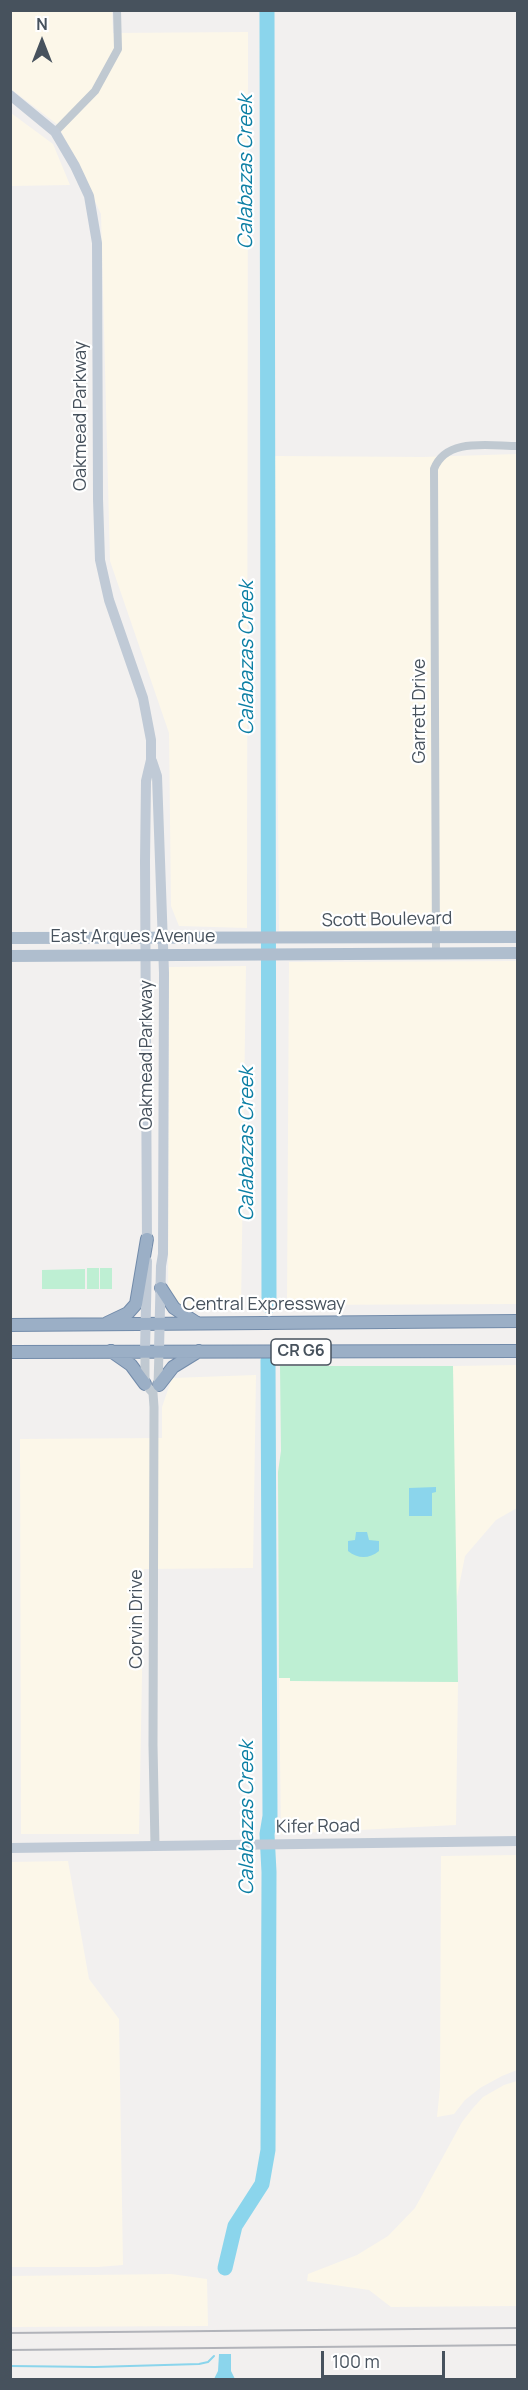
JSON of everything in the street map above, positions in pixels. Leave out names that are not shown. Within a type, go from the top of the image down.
[{"type":"highway","points":[[103,1325],[128,1312],[136,1304],[147,1239]]},
{"type":"highway","points":[[161,1288],[174,1308],[198,1324]]},
{"type":"highway","name":"Central Expressway","points":[[10,1325],[518,1321]]},
{"type":"highway","points":[[111,1351],[131,1365],[152,1387],[173,1367],[201,1350]]},
{"type":"highway","name":"CR G6","points":[[10,1352],[518,1351]]},
{"type":"main road","name":"Oakmead Parkway","points":[[10,95],[55,132],[75,165],[89,196],[96,230],[100,560],[114,616],[143,698],[150,730],[151,760],[146,781],[147,1324],[145,1351]]},
{"type":"main road","name":"Oakmead Parkway","points":[[151,760],[157,776],[163,955],[163,1254],[159,1350]]},
{"type":"main road","name":"Scott Boulevard","points":[[256,939],[518,937]]},
{"type":"main road","name":"East Arques Avenue","points":[[10,938],[256,939]]},
{"type":"main road","name":"Scott Boulevard","points":[[256,954],[518,953]]},
{"type":"main road","name":"East Arques Avenue","points":[[10,956],[256,954]]},
{"type":"main road","name":"Kifer Road","points":[[10,1848],[518,1841]]},
{"type":"street","points":[[55,132],[95,91],[118,49],[117,10]]},
{"type":"street","name":"Garrett Drive","points":[[436,953],[434,470],[441,455],[456,448],[518,446]]},
{"type":"street","name":"Corvin Drive","points":[[152,1387],[159,1350]]},
{"type":"street","name":"Corvin Drive","points":[[145,1351],[152,1387],[155,1846]]},
{"type":"shaded area","points":[[10,11],[112,11],[113,33],[248,32],[247,928],[179,926],[171,906],[169,733],[110,561],[101,214],[58,125],[11,89]]},
{"type":"shaded area","points":[[11,113],[53,144],[70,185],[11,186]]},
{"type":"shaded area","points":[[517,454],[517,930],[279,931],[275,456],[423,457]]},
{"type":"shaded area","points":[[517,961],[517,1304],[287,1305],[289,962]]},
{"type":"shaded area","points":[[246,966],[241,1308],[168,1307],[169,967]]},
{"type":"shaded area","points":[[517,1365],[517,1508],[496,1520],[465,1556],[455,1607],[453,1366]]},
{"type":"shaded area","points":[[256,1375],[253,1568],[144,1569],[139,1834],[21,1834],[20,1439],[162,1438],[162,1407],[172,1378]]},
{"type":"shaded area","points":[[279,1678],[290,1678],[291,1681],[458,1682],[456,1825],[281,1834]]},
{"type":"shaded area","points":[[517,1855],[517,2070],[480,2088],[465,2100],[454,2114],[437,2117],[440,2087],[441,1856]]},
{"type":"shaded area","points":[[68,1861],[89,1979],[119,2019],[123,2265],[11,2267],[11,1862]]},
{"type":"shaded area","points":[[517,2081],[517,2306],[391,2307],[369,2290],[307,2281],[308,2274],[357,2255],[388,2236],[415,2208],[462,2122],[473,2108],[483,2097],[504,2085]]},
{"type":"shaded area","points":[[171,2274],[207,2279],[208,2326],[11,2327],[11,2276]]},
{"type":"green space","points":[[87,1268],[99,1268],[99,1289],[87,1289]]},
{"type":"green space","points":[[100,1268],[112,1268],[112,1289],[100,1289]]},
{"type":"green space","points":[[85,1269],[85,1289],[42,1289],[42,1270]]},
{"type":"green space","points":[[280,1366],[453,1366],[458,1682],[290,1681],[290,1678],[279,1678]]},
{"type":"water","points":[[436,1487],[436,1492],[432,1493],[432,1516],[409,1516],[409,1488]]},
{"type":"water","points":[[356,1532],[367,1532],[369,1540],[379,1541],[379,1551],[364,1557],[356,1556],[348,1551],[348,1541],[355,1540]]},
{"type":"water","points":[[219,2354],[231,2354],[231,2371],[235,2379],[214,2379],[218,2371]]},
{"type":"waterway","name":"Calabazas Creek","points":[[267,10],[269,1306]]},
{"type":"waterway","name":"Calabazas Creek","points":[[225,2268],[235,2226],[262,2184],[268,2150],[269,1872],[267,1834],[270,1816],[268,1360]]},
{"type":"waterway","points":[[10,2366],[95,2367],[199,2364],[208,2362],[214,2356]]},
{"type":"railway","points":[[10,2333],[518,2328]]},
{"type":"railway","points":[[10,2350],[518,2345]]}]
